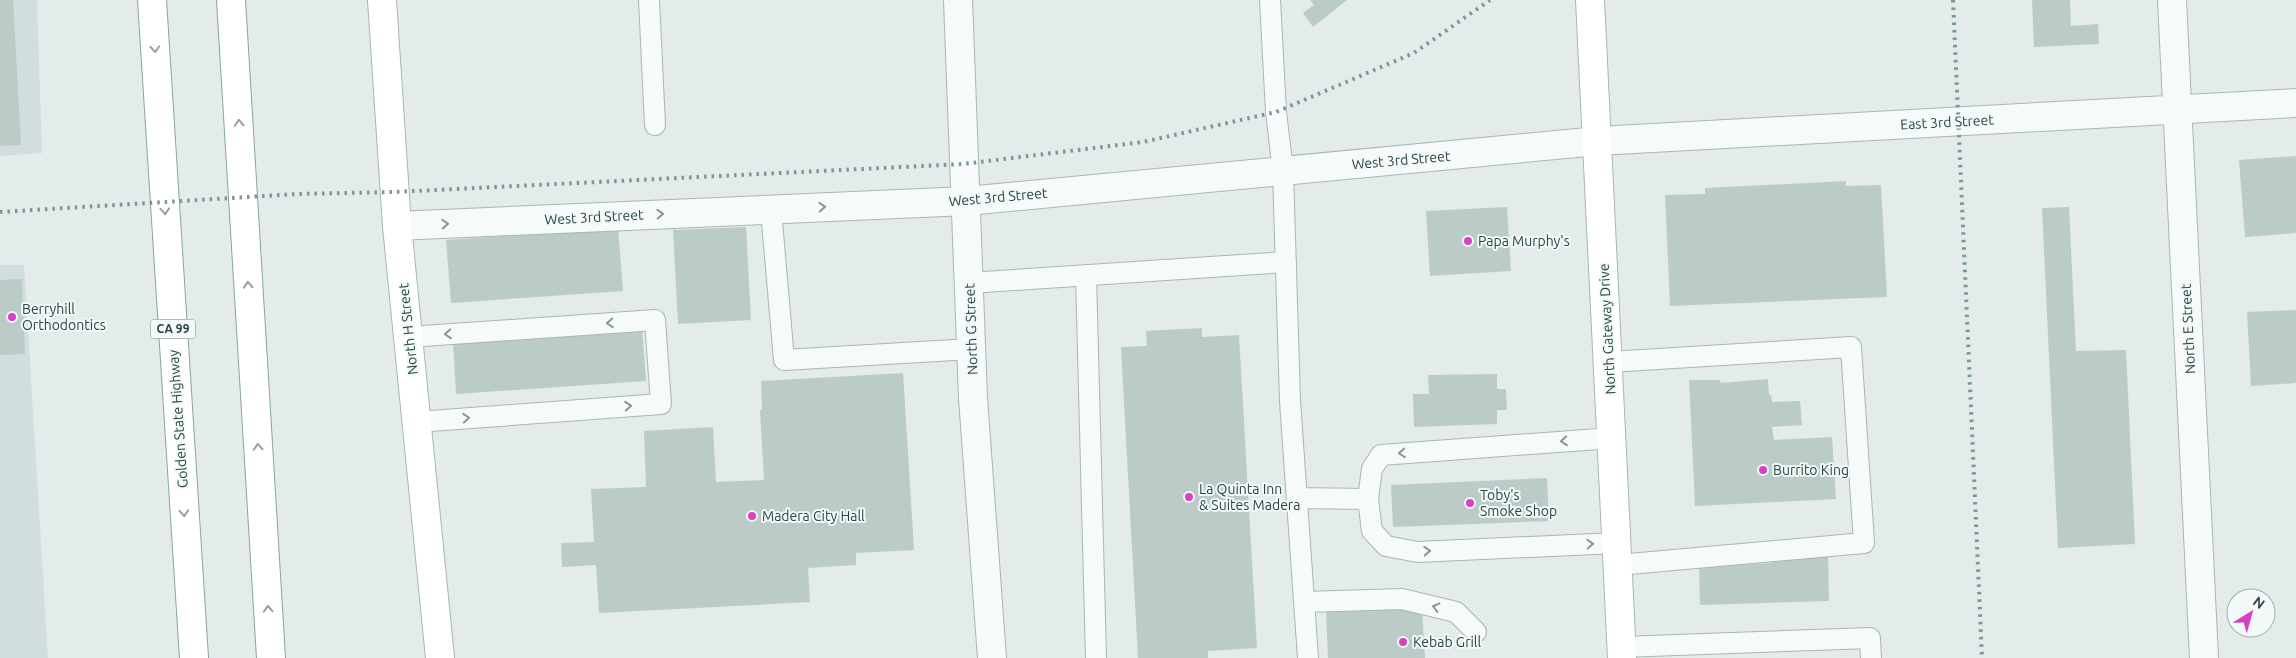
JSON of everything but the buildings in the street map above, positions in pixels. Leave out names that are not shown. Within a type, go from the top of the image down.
[{"type":"main road","name":"Golden State Highway","points":[[152,0],[194,658]]},
{"type":"main road","points":[[231,0],[270,658]]},
{"type":"main road","name":"North H Street","points":[[382,0],[396,226],[409,337],[440,658]]},
{"type":"main road","name":"North Gateway Drive","points":[[1590,0],[1622,653]]},
{"type":"street","name":"North G Street","points":[[958,0],[973,398],[992,658]]},
{"type":"street","name":"North E Street","points":[[2172,0],[2204,658]]},
{"type":"street","name":"East 3rd Street","points":[[1598,141],[2296,103]]},
{"type":"street","name":"West 3rd Street","points":[[396,226],[967,201],[1598,141]]},
{"type":"lane","points":[[649,0],[655,125]]},
{"type":"lane","points":[[1270,0],[1276,112],[1283,171],[1290,401],[1308,658]]},
{"type":"lane","points":[[771,210],[784,360],[972,349]]},
{"type":"lane","points":[[969,283],[1286,262]]},
{"type":"lane","points":[[1086,275],[1096,658]]},
{"type":"lane","points":[[409,337],[655,320],[661,404],[417,422]]},
{"type":"lane","points":[[1608,362],[1851,347],[1864,543],[1618,554],[1417,552],[1386,546],[1372,531],[1368,500],[1372,469],[1381,455],[1612,438]]},
{"type":"lane","points":[[1297,498],[1368,500]]},
{"type":"lane","points":[[1304,602],[1402,599],[1456,612],[1476,632]]},
{"type":"lane","points":[[1622,653],[1870,638],[1871,658]]},
{"type":"shaded area","points":[[0,0],[37,0],[42,153],[0,156]]},
{"type":"shaded area","points":[[0,265],[24,265],[48,658],[0,658]]},
{"type":"railway","points":[[0,212],[297,194],[394,192],[963,164],[1143,142],[1276,112],[1414,53],[1490,0]]},
{"type":"railway","points":[[1953,0],[1982,658]]},
{"type":"place","name":"Papa Murphy's","points":[[1468,241]]},
{"type":"place","name":"Berryhill Orthodontics","points":[[12,317]]},
{"type":"place","name":"Burrito King","points":[[1763,470]]},
{"type":"place","name":"La Quinta Inn & Suites Madera","points":[[1189,497]]},
{"type":"place","name":"Toby's Smoke Shop","points":[[1470,503]]},
{"type":"place","name":"Madera City Hall","points":[[752,516]]},
{"type":"place","name":"Kebab Grill","points":[[1403,642]]}]
